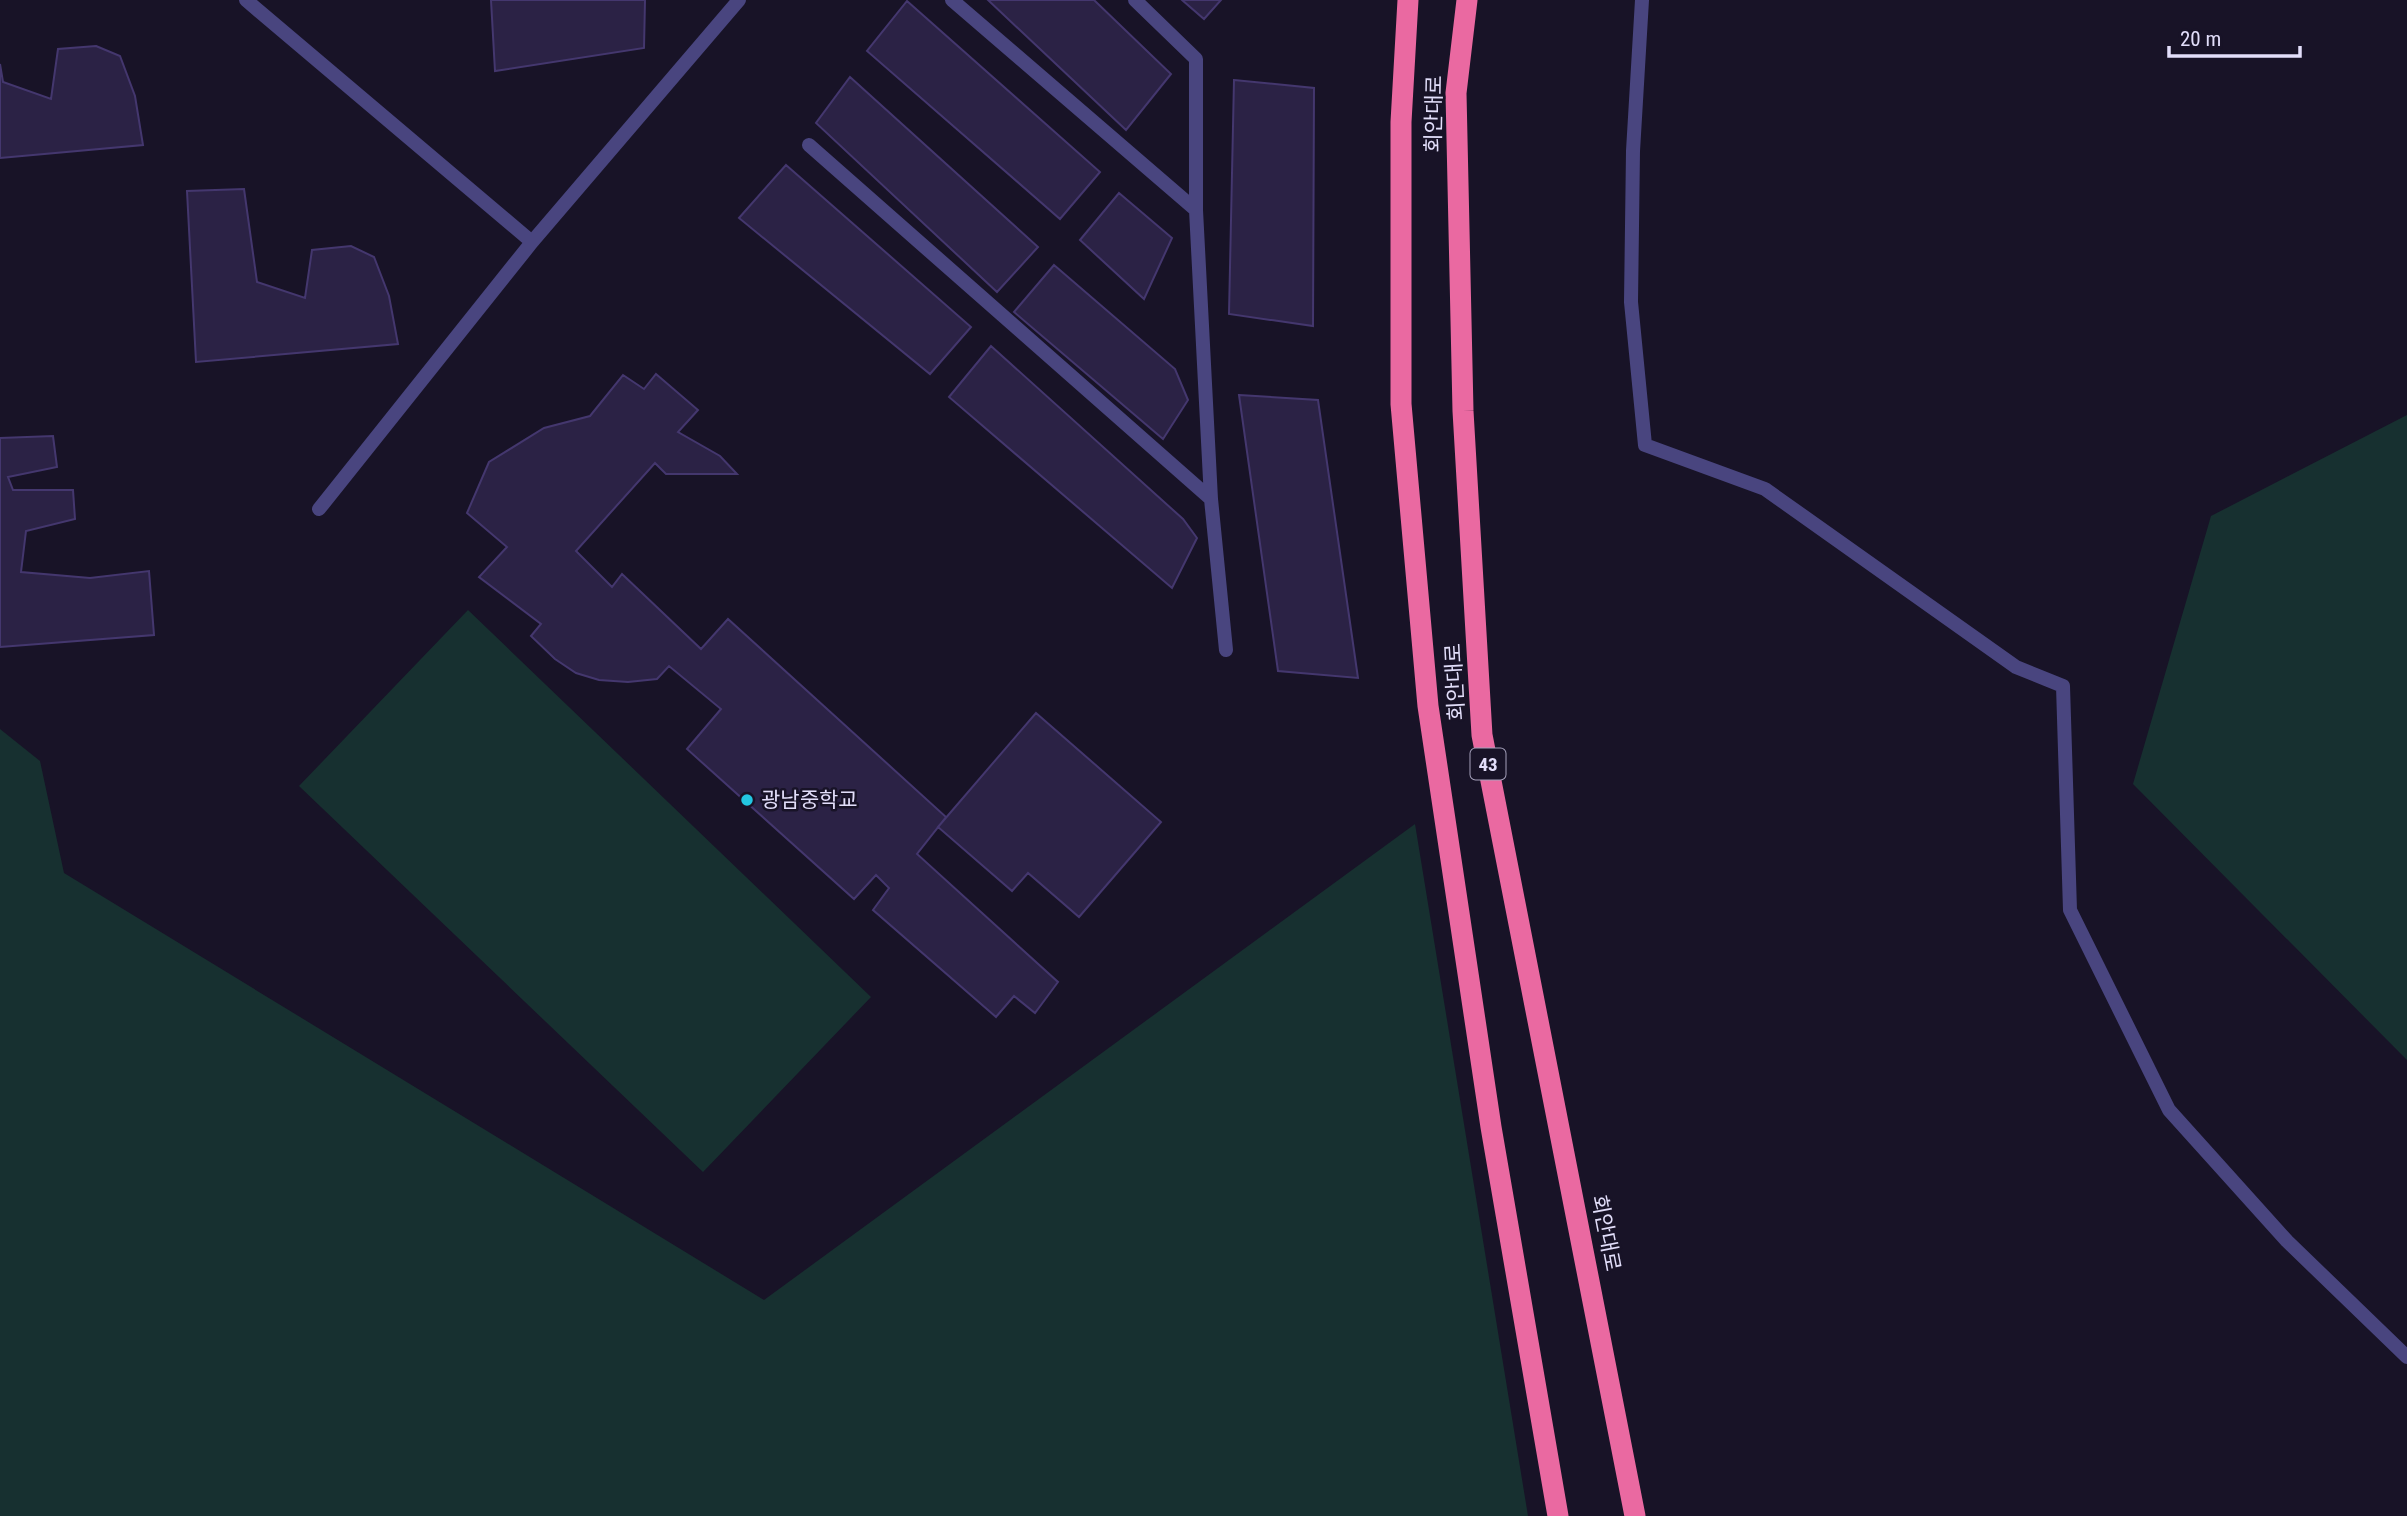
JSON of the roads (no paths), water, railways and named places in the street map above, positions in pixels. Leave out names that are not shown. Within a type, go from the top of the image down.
[{"type":"highway","name":"회안대로","points":[[1408,0],[1401,122],[1401,404],[1428,706],[1491,1128],[1558,1516]]},
{"type":"highway","name":"회안대로","points":[[1467,0],[1456,93],[1456,121],[1463,411],[1482,735],[1635,1516]]},
{"type":"street","points":[[246,0],[532,242]]},
{"type":"street","points":[[319,509],[532,242],[739,0]]},
{"type":"street","points":[[952,0],[1196,210]]},
{"type":"street","points":[[1135,0],[1196,59],[1196,210],[1211,499],[1226,650]]},
{"type":"street","points":[[1642,0],[1633,151],[1631,302],[1645,445],[1765,489],[2017,667],[2063,686],[2070,910],[2169,1110],[2287,1241],[2407,1357]]},
{"type":"street","points":[[809,145],[1211,499]]},
{"type":"place","name":"광남중학교","points":[[747,800]]}]
